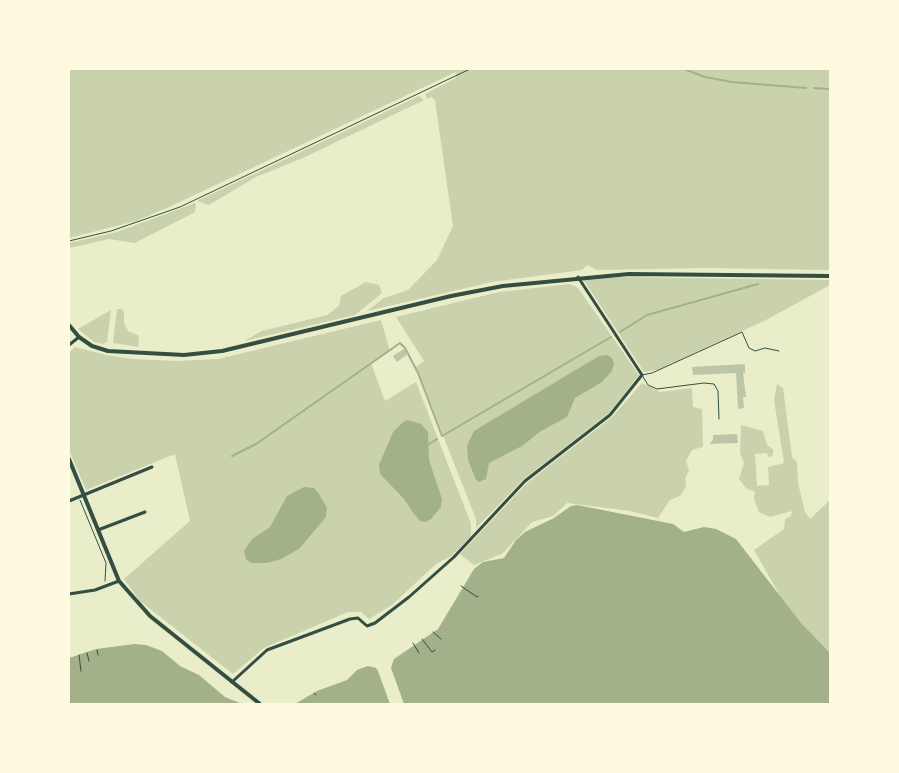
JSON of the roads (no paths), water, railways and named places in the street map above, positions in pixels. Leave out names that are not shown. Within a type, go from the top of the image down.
[{"type":"street","points":[[69,325],[79,337],[92,346],[108,351],[162,356],[204,354],[451,296],[503,286],[578,277],[702,274],[830,276]]},
{"type":"street","points":[[232,682],[267,650],[350,619],[358,618],[367,626],[382,618],[454,557],[525,481],[610,415],[642,375],[578,277]]},
{"type":"street","points":[[69,344],[79,337]]},
{"type":"street","points":[[69,459],[81,496],[98,530],[119,581],[150,616],[260,704]]},
{"type":"street","points":[[69,501],[152,467]]},
{"type":"street","points":[[98,530],[145,512]]},
{"type":"street","points":[[69,594],[106,587],[119,581]]},
{"type":"lane","points":[[719,419],[718,391],[714,384],[704,383],[657,389],[648,385],[642,375],[652,373],[742,332],[749,348],[755,351],[765,348],[779,351]]},
{"type":"waterway","points":[[684,69],[705,77],[732,82],[806,88]]},
{"type":"waterway","points":[[814,88],[830,89]]},
{"type":"waterway","points":[[620,332],[647,315],[758,284]]},
{"type":"waterway","points":[[232,456],[256,444],[400,343],[405,348],[418,373],[442,436],[611,337]]},
{"type":"waterway","points":[[429,444],[437,439]]}]
